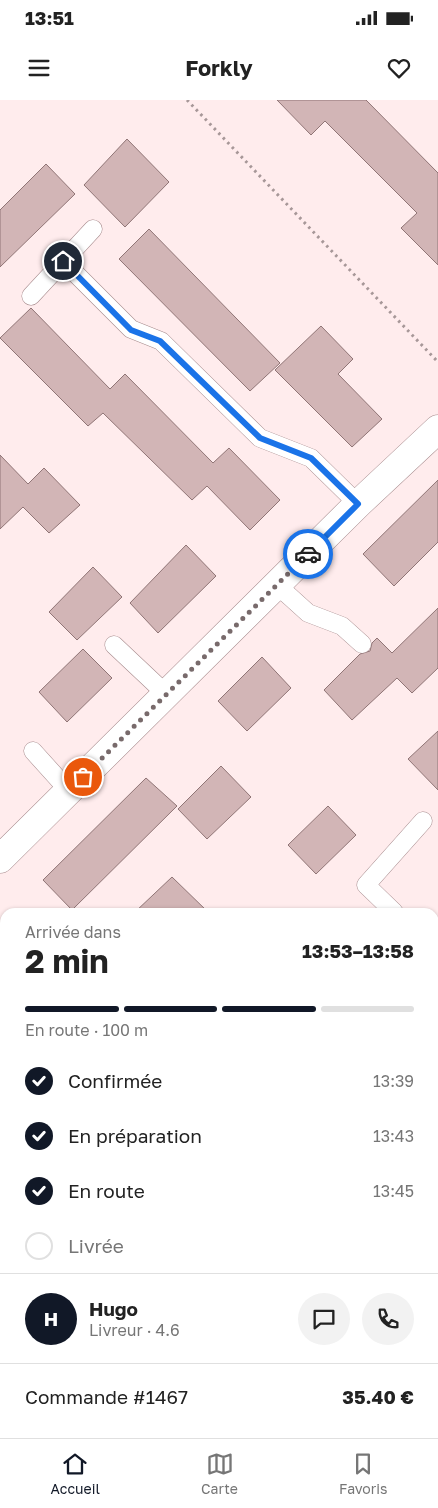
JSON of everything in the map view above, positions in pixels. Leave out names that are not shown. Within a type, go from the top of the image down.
[{"type":"street","points":[[0,859],[358,504],[438,429]]},
{"type":"lane","points":[[31,296],[93,229]]},
{"type":"lane","points":[[63,261],[131,330],[160,341],[260,438],[311,458],[358,504]]},
{"type":"lane","points":[[277,585],[308,613],[342,626],[362,644]]},
{"type":"lane","points":[[114,645],[166,694]]},
{"type":"lane","points":[[33,751],[69,791]]},
{"type":"lane","points":[[390,908],[366,884],[423,821]]},
{"type":"path","points":[[186,100],[438,362]]},
{"type":"building","points":[[277,100],[366,100],[438,173],[438,265],[401,228],[417,213],[325,121],[311,135]]},
{"type":"building","points":[[127,139],[169,182],[125,227],[84,185]]},
{"type":"building","points":[[46,164],[75,194],[0,267],[0,210]]},
{"type":"building","points":[[149,229],[280,363],[250,391],[119,259]]},
{"type":"building","points":[[31,308],[110,389],[125,374],[213,463],[229,448],[280,500],[250,530],[207,486],[192,500],[103,413],[88,426],[0,338]]},
{"type":"building","points":[[321,326],[353,359],[338,374],[382,419],[352,447],[275,370]]},
{"type":"building","points":[[0,455],[28,484],[44,468],[80,505],[49,533],[23,507],[0,529]]},
{"type":"building","points":[[438,480],[438,542],[394,586],[363,554]]},
{"type":"building","points":[[186,545],[216,576],[158,633],[130,603]]},
{"type":"building","points":[[93,567],[122,597],[77,640],[49,612]]},
{"type":"building","points":[[438,608],[438,668],[412,693],[397,678],[352,720],[324,690],[360,654],[370,651],[372,643],[377,638],[392,653]]},
{"type":"building","points":[[83,649],[112,678],[67,722],[39,692]]},
{"type":"building","points":[[262,657],[291,688],[247,731],[218,701]]},
{"type":"building","points":[[438,731],[438,790],[408,759]]},
{"type":"building","points":[[221,766],[251,797],[207,839],[178,809]]},
{"type":"building","points":[[146,778],[177,806],[74,908],[70,908],[43,880]]},
{"type":"building","points":[[328,806],[356,835],[316,874],[288,845]]},
{"type":"building","points":[[172,877],[204,908],[139,908]]},
{"type":"way so far","points":[[83,777],[308,554]]},
{"type":"route","points":[[63,261],[131,330],[160,341],[260,438],[311,458],[358,504],[308,554]]}]
